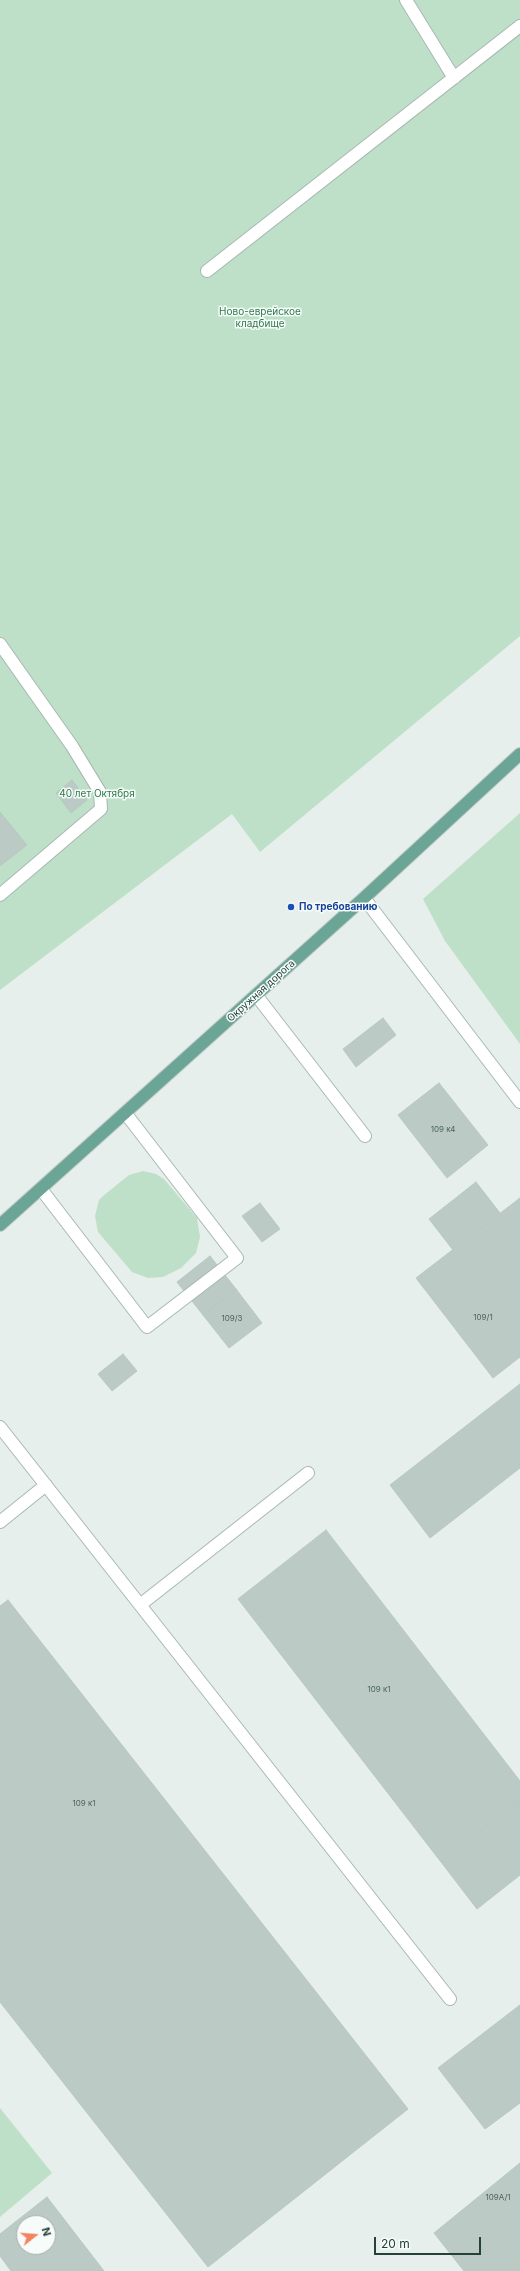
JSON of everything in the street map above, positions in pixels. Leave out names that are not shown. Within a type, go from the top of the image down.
[{"type":"main road","name":"Окружная дорога","points":[[0,1225],[126,1114],[520,754]]},
{"type":"street","points":[[406,0],[454,78]]},
{"type":"street","points":[[207,271],[520,26]]},
{"type":"street","points":[[0,644],[72,746],[100,792],[101,809],[0,895]]},
{"type":"street","points":[[364,898],[520,1102]]},
{"type":"street","points":[[256,995],[365,1136]]},
{"type":"street","points":[[40,1189],[147,1327],[237,1258],[126,1114]]},
{"type":"street","points":[[0,1427],[450,1999]]},
{"type":"street","points":[[140,1605],[308,1473]]},
{"type":"street","points":[[0,1522],[46,1486]]},
{"type":"green space","name":"Ново-еврейское кладбище","points":[[0,0],[520,0],[520,636],[260,852],[232,814],[0,990]]},
{"type":"green space","points":[[520,813],[520,1044],[445,941],[423,899]]},
{"type":"green space","points":[[143,1171],[156,1174],[164,1179],[197,1218],[200,1237],[196,1253],[181,1268],[163,1277],[148,1278],[132,1272],[98,1232],[95,1216],[99,1200],[129,1175]]},
{"type":"green space","points":[[0,2108],[52,2173],[0,2217]]},
{"type":"building","points":[[72,780],[87,800],[71,813],[56,793]]},
{"type":"building","points":[[0,812],[27,845],[0,866]]},
{"type":"building","points":[[383,1018],[396,1035],[356,1067],[343,1049]]},
{"type":"building","points":[[439,1083],[488,1145],[447,1178],[398,1115]]},
{"type":"building","points":[[476,1182],[500,1213],[453,1250],[429,1219]]},
{"type":"building","points":[[520,1198],[520,1357],[493,1378],[416,1278]]},
{"type":"building","points":[[260,1203],[280,1229],[262,1242],[242,1216]]},
{"type":"building","points":[[210,1256],[236,1289],[203,1315],[177,1282]]},
{"type":"building","points":[[236,1289],[262,1323],[229,1348],[203,1315]]},
{"type":"building","points":[[123,1354],[137,1371],[112,1391],[98,1374]]},
{"type":"building","points":[[520,1384],[520,1468],[430,1538],[390,1485]]},
{"type":"building","points":[[326,1530],[520,1781],[520,1800],[441,1862],[238,1599]]},
{"type":"building","points":[[8,1600],[408,2109],[208,2267],[0,2002],[0,1606]]},
{"type":"building","points":[[520,1800],[520,1875],[477,1909],[441,1862]]},
{"type":"building","points":[[520,2005],[520,2103],[485,2129],[438,2068]]},
{"type":"building","points":[[520,2163],[520,2271],[464,2271],[434,2233]]},
{"type":"building","points":[[47,2197],[104,2271],[11,2271],[0,2256],[0,2234],[16,2221],[16,2255],[56,2255],[56,2215],[24,2215]]},
{"type":"place","name":"По требованию","points":[[291,907]]},
{"type":"park label","name":"40 лет Октября","points":[[97,794]]}]
